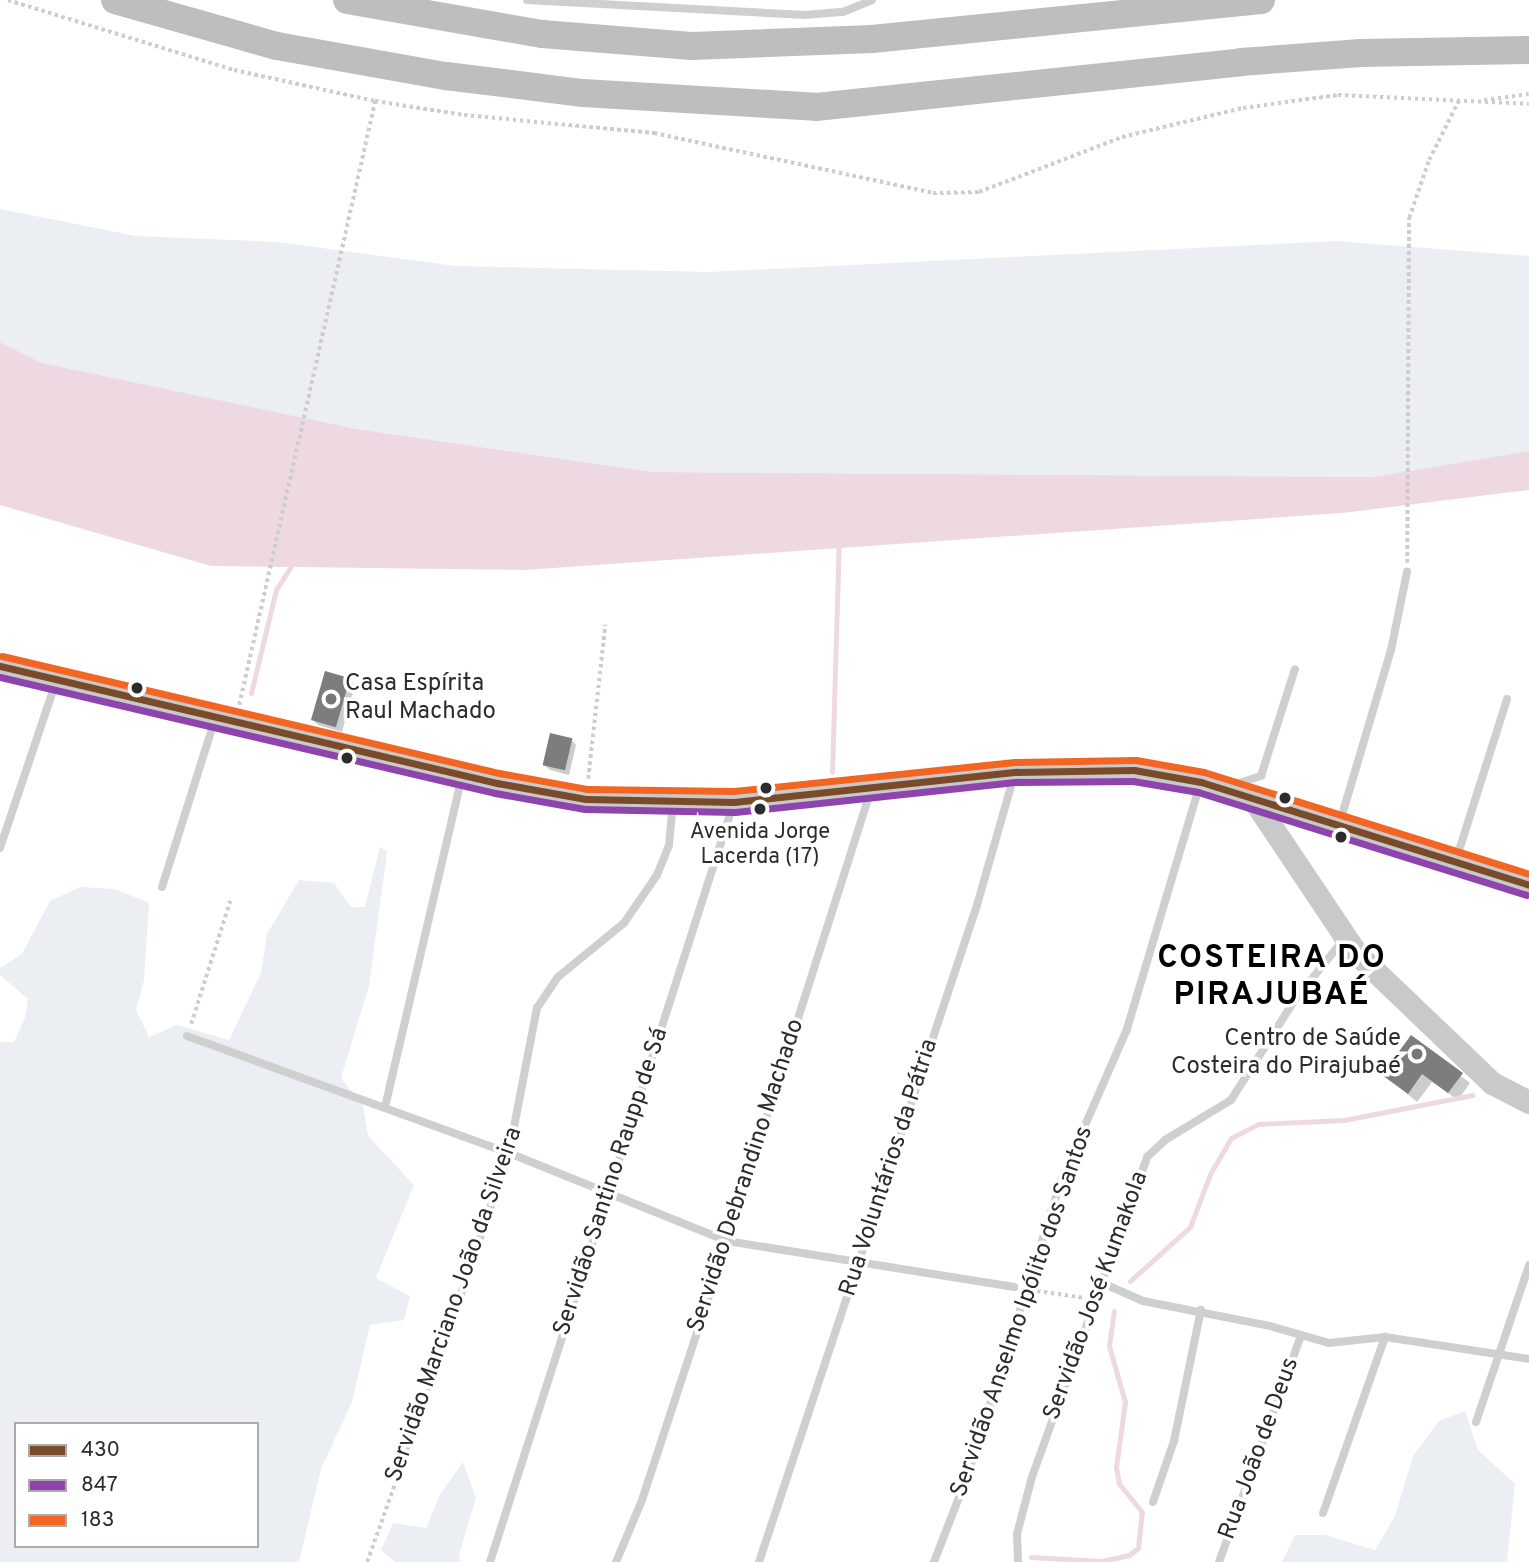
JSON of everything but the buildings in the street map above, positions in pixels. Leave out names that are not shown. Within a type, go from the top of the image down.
[{"type":"highway","points":[[115,0],[277,46],[446,76],[583,93],[816,107],[1241,62],[1361,53],[1529,50]]},
{"type":"highway","points":[[347,0],[542,34],[692,46],[872,39],[1261,0]]},
{"type":"main road","points":[[0,666],[462,774],[586,799],[734,802],[1016,772],[1134,769],[1201,782],[1529,885]]},
{"type":"main road","points":[[1253,799],[1344,939],[1492,1083],[1529,1102]]},
{"type":"lane","points":[[527,0],[805,15],[853,9],[872,0]]},
{"type":"lane","points":[[1339,826],[1391,650],[1407,572]]},
{"type":"lane","points":[[1225,790],[1242,779],[1261,776],[1294,669]]},
{"type":"lane","points":[[0,848],[56,680]]},
{"type":"lane","points":[[1455,863],[1507,698]]},
{"type":"lane","points":[[162,887],[225,718]]},
{"type":"lane","name":"Rua Voluntários da Pátria","points":[[759,1562],[977,905],[1016,772]]},
{"type":"lane","points":[[385,1107],[462,774]]},
{"type":"lane","name":"Servidão Anselmo Ipólito dos Santos","points":[[934,1562],[968,1475],[1062,1178],[1127,1030],[1201,782]]},
{"type":"lane","name":"Servidão Debrandino Machado","points":[[616,1562],[642,1500],[872,789]]},
{"type":"lane","name":"Servidão Marciano João da Silveira","points":[[435,1370],[509,1153],[537,1008],[558,978],[624,923],[657,875],[669,845],[673,802]]},
{"type":"lane","name":"Servidão Santino Raupp de Sá","points":[[490,1562],[734,802]]},
{"type":"lane","name":"Servidão José Kumakola","points":[[1017,1562],[1022,1509],[1100,1282],[1147,1157],[1165,1140],[1231,1100],[1294,1001],[1344,939]]},
{"type":"lane","points":[[187,1036],[509,1153],[727,1241],[1014,1287]]},
{"type":"lane","points":[[1476,1422],[1529,1265]]},
{"type":"lane","points":[[1100,1282],[1143,1301],[1201,1310],[1329,1343],[1385,1337],[1529,1359]]},
{"type":"lane","points":[[1153,1503],[1174,1441],[1201,1310]]},
{"type":"lane","name":"Rua João de Deus","points":[[1219,1562],[1301,1336]]},
{"type":"lane","points":[[1323,1513],[1385,1337]]},
{"type":"path","points":[[1475,101],[1529,94]]},
{"type":"path","points":[[1407,572],[1409,218],[1429,160],[1459,100]]},
{"type":"path","points":[[225,718],[268,590],[375,101]]},
{"type":"path","points":[[586,799],[605,625]]},
{"type":"path","points":[[187,1036],[230,901]]},
{"type":"path","points":[[1027,1290],[1094,1299]]},
{"type":"path","name":"Servidão Marciano João da Silveira","points":[[367,1562],[435,1370]]},
{"type":"shaded area","points":[[0,209],[136,236],[277,242],[456,266],[709,272],[1336,241],[1529,256],[1529,451],[1373,477],[653,472],[357,429],[42,363],[0,342]]},
{"type":"shaded area","points":[[0,342],[42,363],[357,429],[653,472],[1373,477],[1529,451],[1529,490],[1342,513],[525,570],[211,566],[0,505]]},
{"type":"shaded area","points":[[380,847],[387,852],[369,986],[341,1078],[363,1106],[368,1136],[414,1185],[376,1278],[410,1296],[404,1320],[370,1325],[352,1402],[321,1469],[299,1562],[0,1562],[0,1042],[14,1042],[25,1018],[28,999],[0,975],[0,968],[22,954],[50,901],[80,887],[115,889],[149,903],[144,980],[136,1010],[149,1037],[177,1025],[229,1040],[261,973],[267,934],[299,880],[334,883],[351,907],[365,907]]},
{"type":"shaded area","points":[[1465,1411],[1478,1450],[1515,1484],[1507,1562],[1282,1562],[1295,1535],[1325,1535],[1375,1550],[1395,1516],[1413,1456],[1439,1421]]},
{"type":"shaded area","points":[[463,1462],[476,1498],[459,1555],[461,1562],[395,1562],[381,1550],[393,1523],[426,1528],[440,1495]]},
{"type":"waterway","points":[[832,772],[839,541]]},
{"type":"waterway","points":[[251,693],[276,590],[292,564]]},
{"type":"waterway","points":[[1130,1281],[1190,1227],[1210,1174],[1231,1138],[1258,1124],[1344,1120],[1473,1095]]},
{"type":"waterway","points":[[1031,1557],[1101,1561],[1129,1555],[1138,1548],[1142,1512],[1119,1484],[1116,1467],[1125,1402],[1109,1346],[1114,1311]]},
{"type":"transit line","name":"183","points":[[2,656],[499,773],[587,789],[734,791],[1015,762],[1136,760],[1204,772],[1529,874]]},
{"type":"transit line","name":"430","points":[[0,666],[497,783],[586,799],[734,802],[1016,772],[1134,770],[1201,782],[1529,885]]},
{"type":"transit line","name":"847","points":[[0,677],[495,793],[585,809],[735,812],[1017,782],[1133,781],[1198,792],[1526,895]]},
{"type":"place","name":"Casa Espírita Raul Machado","points":[[331,699]]},
{"type":"place","name":"Avenida Jorge Lacerda (17)","points":[[760,809]]},
{"type":"place","name":"Centro de Saúde Costeira do Pirajubaé","points":[[1417,1054]]},
{"type":"district","name":"COSTEIRA DO PIRAJUBAÉ","points":[[1272,978]]}]
